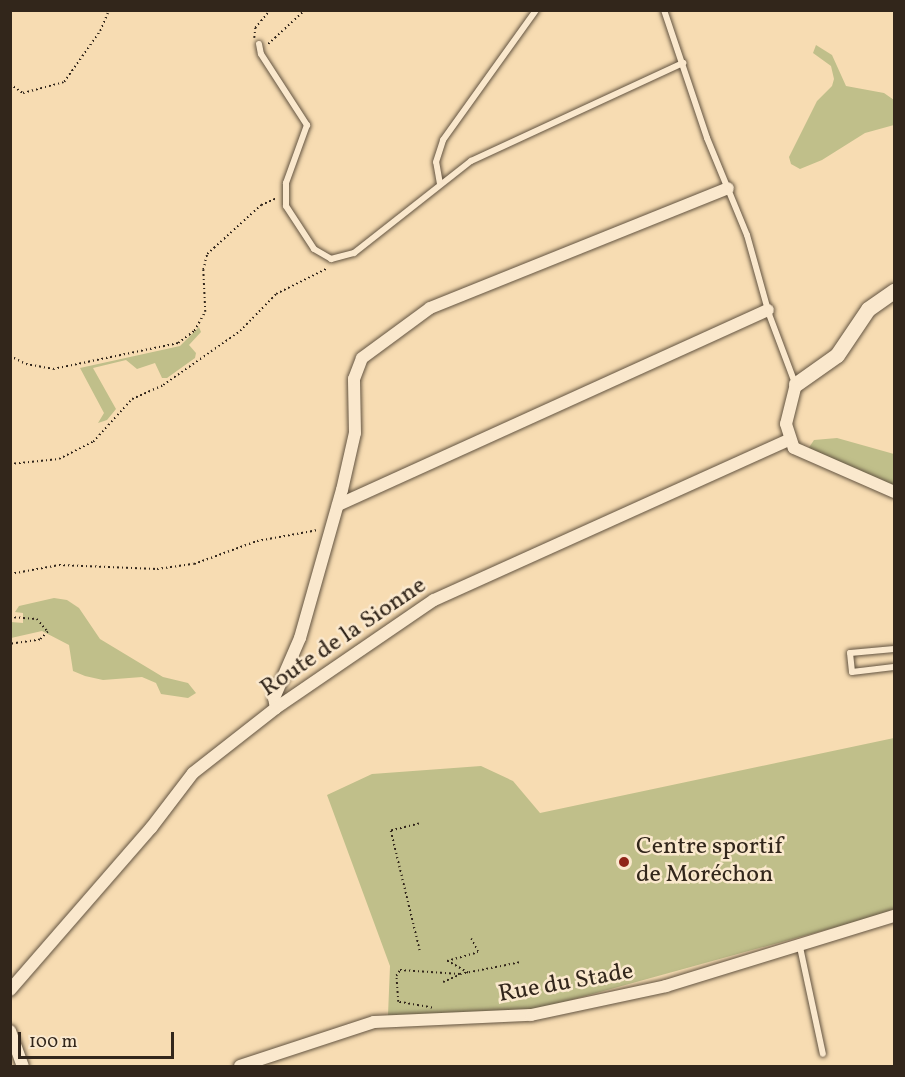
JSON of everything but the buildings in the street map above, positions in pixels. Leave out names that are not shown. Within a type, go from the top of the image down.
[{"type":"street","points":[[276,708],[274,698],[301,634],[338,505],[356,433],[356,371],[369,351],[430,308],[728,188]]},
{"type":"street","points":[[894,291],[868,309],[837,355],[796,384],[787,417],[789,440],[800,452],[894,492]]},
{"type":"street","points":[[338,505],[768,310]]},
{"type":"street","name":"Route de la Sionne","points":[[10,990],[151,828],[193,773],[276,708],[434,600],[789,440]]},
{"type":"street","name":"Rue du Stade","points":[[240,1066],[374,1022],[547,1012],[694,979],[894,916]]},
{"type":"street","points":[[10,1031],[23,1066]]},
{"type":"lane","points":[[440,184],[437,156],[452,125],[536,10]]},
{"type":"lane","points":[[664,10],[728,188],[754,253],[768,310],[796,384]]},
{"type":"lane","points":[[259,44],[261,54],[307,126],[285,197],[290,215],[318,253],[341,258],[354,253],[471,161],[683,63]]},
{"type":"lane","points":[[894,649],[850,653],[852,672],[894,667]]},
{"type":"lane","points":[[800,947],[823,1054]]},
{"type":"path","points":[[10,84],[23,93],[64,82],[100,31],[109,10]]},
{"type":"path","points":[[270,10],[254,30],[259,44],[270,43],[305,10]]},
{"type":"path","points":[[10,356],[33,366],[53,369],[178,343],[194,330],[205,312],[203,270],[207,254],[261,206],[285,197]]},
{"type":"path","points":[[10,464],[59,459],[93,442],[132,399],[163,385],[240,331],[276,294],[341,258]]},
{"type":"path","points":[[10,574],[59,565],[158,569],[194,564],[257,541],[331,528]]},
{"type":"path","points":[[10,617],[37,620],[48,632],[40,640],[10,644]]},
{"type":"path","points":[[419,824],[391,831],[420,951]]},
{"type":"path","points":[[469,974],[447,961],[478,952],[471,939]]},
{"type":"path","points":[[440,1008],[398,1002],[397,973],[410,970],[469,974],[521,962]]},
{"type":"path","points":[[443,982],[460,974]]},
{"type":"shaded area","points":[[816,45],[832,55],[846,86],[884,93],[894,100],[894,125],[865,133],[822,160],[800,169],[791,164],[789,157],[817,101],[832,86],[834,79],[831,66],[813,53]]},
{"type":"shaded area","points":[[199,327],[201,332],[189,345],[196,353],[195,358],[167,378],[162,378],[155,363],[137,369],[126,360],[93,368],[116,409],[107,420],[98,423],[104,413],[80,368],[180,346]]},
{"type":"shaded area","points":[[837,438],[894,454],[894,488],[808,449],[814,440]]},
{"type":"shaded area","points":[[54,598],[67,600],[79,608],[100,639],[163,677],[188,683],[196,693],[188,698],[161,694],[156,683],[142,677],[103,680],[85,676],[73,671],[69,645],[42,631],[11,638],[11,622],[23,623],[23,613],[15,612],[19,606]]},
{"type":"shaded area","name":"Centre sportif de Moréchon","points":[[894,738],[894,911],[542,1008],[484,1014],[388,1015],[390,966],[327,795],[372,774],[481,766],[513,781],[540,813]]},
{"type":"place","name":"Centre sportif de Moréchon","points":[[624,862]]}]
